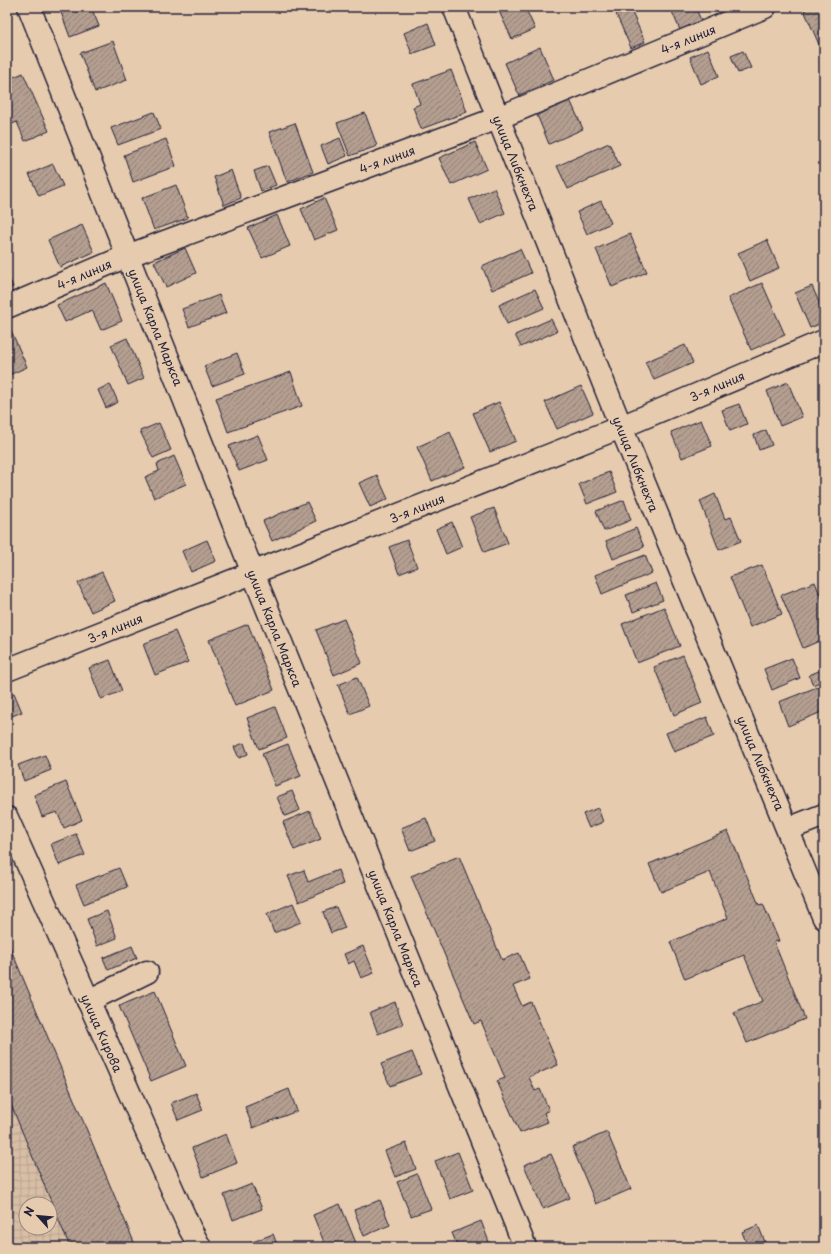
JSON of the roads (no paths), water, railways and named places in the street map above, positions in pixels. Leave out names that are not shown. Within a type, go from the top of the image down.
[{"type":"street","name":"улица Карла Маркса","points":[[29,7],[253,573],[525,1247]]},
{"type":"street","name":"улица Либкнехта","points":[[454,7],[621,427],[824,918]]},
{"type":"street","name":"4-я линия","points":[[7,307],[128,256],[498,118],[765,7]]},
{"type":"street","name":"3-я линия","points":[[7,670],[621,427],[824,341]]},
{"type":"street","points":[[788,829],[824,815]]},
{"type":"street","name":"улица Кирова","points":[[7,818],[190,1229],[200,1247]]},
{"type":"street","points":[[88,1001],[147,972]]}]
